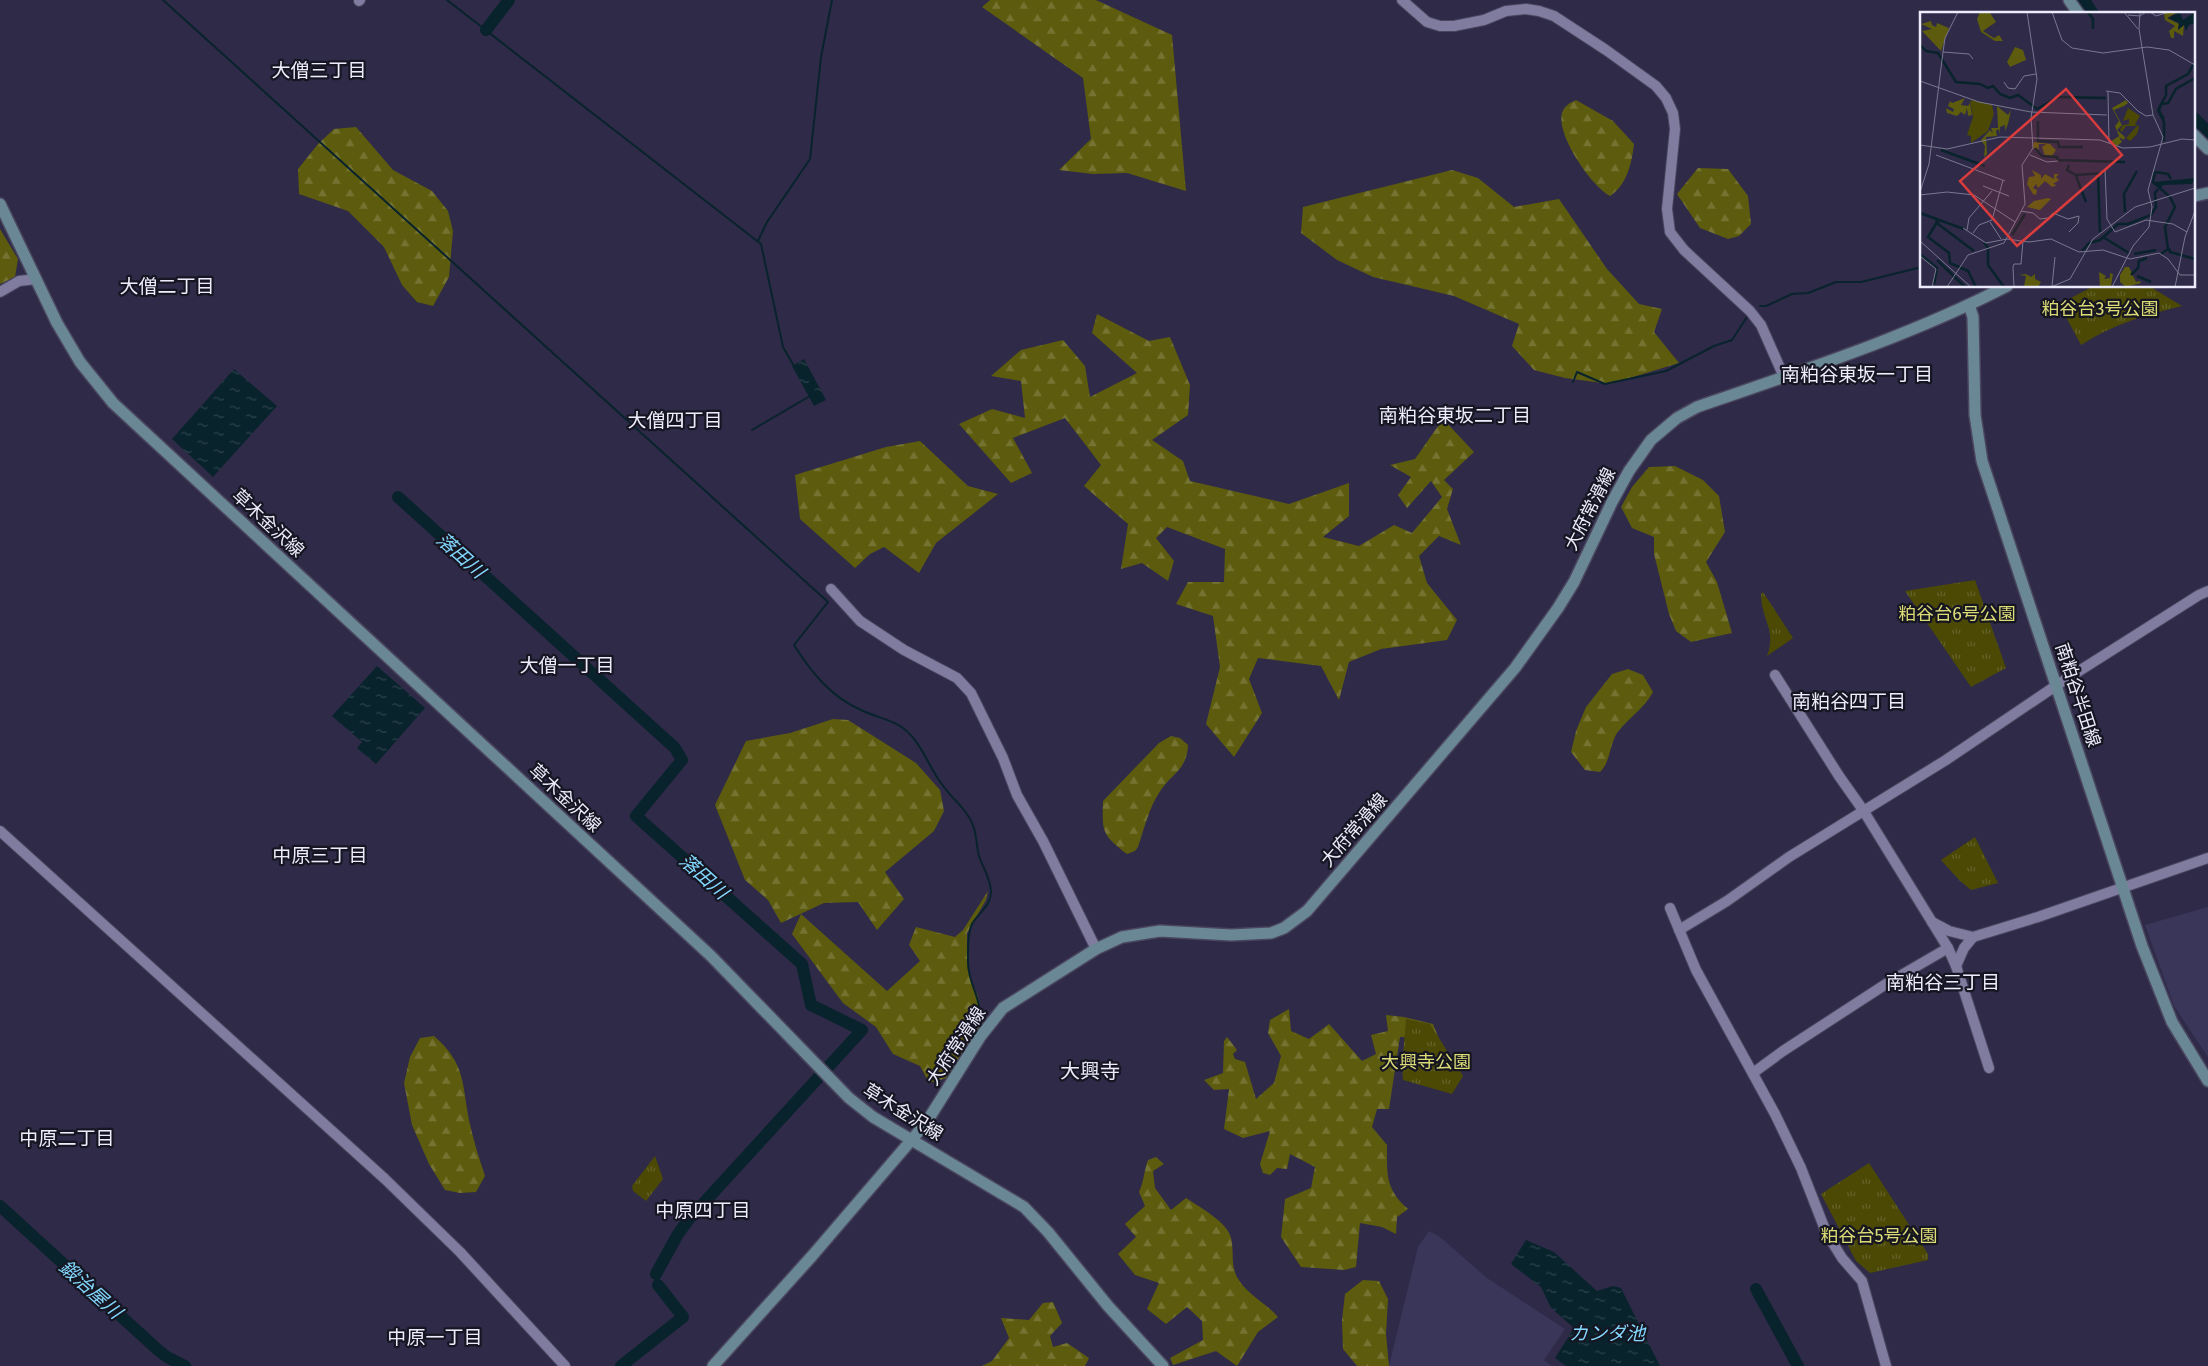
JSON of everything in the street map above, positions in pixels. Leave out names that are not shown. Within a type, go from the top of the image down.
[{"type":"main road","points":[[2071,0],[2078,12]]},
{"type":"main road","points":[[2196,137],[2208,149]]},
{"type":"main road","name":"草木金沢線","points":[[0,204],[67,341],[113,403],[711,956],[849,1098],[873,1117],[1024,1208],[1048,1232],[1108,1306],[1163,1366]]},
{"type":"main road","name":"大府常滑線","points":[[713,1366],[812,1256],[912,1139],[946,1093],[980,1037],[1003,1008],[1096,949],[1122,937],[1160,930],[1231,935],[1270,933],[1284,928],[1307,911],[1472,720],[1535,642],[1574,582],[1629,471],[1651,440],[1676,418],[1696,407],[1857,352],[1969,305],[2003,288]]},
{"type":"main road","name":"南粕谷半田線","points":[[1969,305],[1973,317],[1975,415],[1981,456],[2131,915],[2163,1004],[2181,1040],[2208,1081]]},
{"type":"street","points":[[1402,0],[1428,22],[1440,26],[1454,26],[1484,20],[1506,11],[1539,11],[1554,16],[1656,86],[1666,98],[1673,114],[1675,129],[1667,209],[1670,232],[1684,250],[1750,311],[1761,325],[1784,377]]},
{"type":"street","points":[[0,292],[19,281],[36,279]]},
{"type":"street","points":[[831,588],[856,618],[888,640],[957,678],[971,693],[1003,758],[1017,795],[1043,841],[1096,949]]},
{"type":"street","points":[[1679,930],[1727,901],[1789,857],[1946,760],[2057,685],[2208,591]]},
{"type":"street","points":[[1775,675],[1839,776],[1863,810],[1948,948],[1956,966],[1989,1068]]},
{"type":"street","points":[[0,831],[386,1179],[460,1252],[565,1366]]},
{"type":"street","points":[[1956,966],[1964,948],[1973,937],[2208,858]]},
{"type":"street","points":[[1670,908],[1696,970],[1753,1073],[1804,1175],[1826,1232],[1842,1258],[1862,1281],[1886,1366]]},
{"type":"street","points":[[1932,922],[1949,931],[1973,937]]},
{"type":"street","points":[[1753,1073],[1782,1050],[1886,984],[1948,948]]},
{"type":"shaded area","points":[[2208,907],[2208,1057],[2174,1006],[2145,925]]},
{"type":"shaded area","points":[[1429,1231],[1440,1237],[1487,1278],[1565,1329],[1544,1360],[1552,1366],[1389,1366],[1418,1247]]},
{"type":"green space","points":[[990,0],[1096,0],[1172,35],[1186,191],[1127,173],[1093,174],[1059,170],[1091,139],[1083,78],[982,7]]},
{"type":"green space","points":[[1576,100],[1613,121],[1634,144],[1628,173],[1621,186],[1610,196],[1585,171],[1564,134],[1562,113],[1569,104]]},
{"type":"green space","points":[[356,127],[393,170],[432,191],[448,211],[453,231],[449,277],[433,306],[417,302],[402,285],[384,247],[348,211],[299,194],[298,169],[318,144],[334,129]]},
{"type":"green space","points":[[1698,168],[1728,169],[1748,196],[1751,224],[1739,236],[1728,239],[1700,228],[1677,194]]},
{"type":"green space","points":[[1452,170],[1478,178],[1514,207],[1559,199],[1607,269],[1639,304],[1662,309],[1654,332],[1679,363],[1610,384],[1565,378],[1534,370],[1512,346],[1519,324],[1454,296],[1373,277],[1337,260],[1301,233],[1303,207]]},
{"type":"green space","points":[[0,229],[18,259],[15,277],[0,284]]},
{"type":"green space","name":"粕谷台3号公園","points":[[2090,288],[2152,288],[2182,306],[2130,321],[2081,345],[2059,304]]},
{"type":"green space","points":[[1097,314],[1149,341],[1170,337],[1190,385],[1188,415],[1152,440],[1183,461],[1190,481],[1289,504],[1349,483],[1349,516],[1323,537],[1359,546],[1394,525],[1412,533],[1442,497],[1431,481],[1407,508],[1398,495],[1411,477],[1390,465],[1415,459],[1443,419],[1474,452],[1444,480],[1453,489],[1447,509],[1461,545],[1439,536],[1419,556],[1427,583],[1457,620],[1447,640],[1381,649],[1349,662],[1339,700],[1321,666],[1258,658],[1249,679],[1262,713],[1234,757],[1206,724],[1220,667],[1213,616],[1176,604],[1188,582],[1224,582],[1225,549],[1167,527],[1156,538],[1174,561],[1168,581],[1142,563],[1121,569],[1128,524],[1084,486],[1101,465],[1065,418],[1013,438],[1032,473],[1011,483],[959,424],[992,409],[1025,418],[1021,381],[991,376],[1021,350],[1063,340],[1085,366],[1090,397],[1137,373],[1092,333]]},
{"type":"green space","points":[[920,441],[968,486],[998,494],[936,543],[919,573],[884,547],[870,554],[855,568],[800,519],[795,475],[886,447]]},
{"type":"green space","points":[[1675,466],[1703,480],[1719,496],[1725,532],[1706,562],[1717,582],[1732,633],[1691,642],[1676,631],[1669,614],[1654,554],[1654,537],[1632,528],[1621,507],[1632,487],[1649,467]]},
{"type":"green space","name":"粕谷台6号公園","points":[[1975,580],[2006,668],[1971,687],[1905,591]]},
{"type":"green space","points":[[1763,592],[1793,638],[1767,656],[1770,639],[1763,611],[1761,594]]},
{"type":"green space","points":[[1628,669],[1643,675],[1653,692],[1617,733],[1604,768],[1600,772],[1585,770],[1571,752],[1576,731],[1586,707],[1612,674]]},
{"type":"green space","points":[[833,719],[848,720],[916,763],[940,790],[944,811],[934,831],[885,872],[904,899],[877,930],[858,902],[824,903],[781,923],[768,900],[745,880],[715,805],[746,741],[790,733]]},
{"type":"green space","points":[[1171,736],[1180,738],[1188,745],[1185,761],[1155,799],[1138,847],[1135,851],[1127,854],[1105,832],[1103,801],[1159,743]]},
{"type":"green space","points":[[1975,837],[1998,883],[1971,890],[1941,860]]},
{"type":"green space","points":[[988,891],[986,900],[967,933],[967,961],[970,977],[978,996],[983,1024],[972,1037],[947,1078],[929,1083],[920,1066],[893,1054],[876,1027],[843,1003],[792,934],[801,914],[887,991],[920,961],[909,945],[916,927],[955,937],[963,930]]},
{"type":"green space","points":[[1289,1009],[1291,1031],[1309,1039],[1329,1024],[1362,1061],[1376,1054],[1371,1035],[1388,1031],[1386,1015],[1433,1024],[1439,1039],[1400,1037],[1389,1109],[1377,1109],[1372,1127],[1387,1145],[1388,1173],[1391,1188],[1400,1202],[1408,1209],[1397,1217],[1396,1234],[1382,1227],[1360,1223],[1356,1267],[1344,1270],[1301,1267],[1281,1237],[1285,1199],[1311,1188],[1315,1167],[1290,1154],[1287,1169],[1277,1168],[1270,1175],[1263,1173],[1260,1164],[1270,1131],[1243,1138],[1224,1129],[1229,1089],[1214,1090],[1204,1080],[1223,1073],[1224,1041],[1227,1037],[1237,1050],[1233,1054],[1235,1059],[1245,1062],[1256,1099],[1274,1083],[1281,1056],[1268,1033],[1270,1020]]},
{"type":"green space","name":"大興寺公園","points":[[1406,1019],[1430,1024],[1463,1076],[1452,1094],[1403,1080],[1402,1066]]},
{"type":"green space","points":[[434,1036],[452,1055],[463,1084],[476,1148],[485,1176],[476,1192],[460,1193],[445,1190],[429,1164],[412,1125],[404,1083],[410,1057],[420,1038]]},
{"type":"green space","points":[[655,1156],[663,1179],[646,1201],[633,1191],[632,1186]]},
{"type":"green space","points":[[1156,1157],[1164,1164],[1153,1171],[1155,1188],[1171,1210],[1186,1198],[1223,1224],[1230,1235],[1237,1277],[1251,1294],[1278,1317],[1258,1332],[1237,1366],[1216,1351],[1173,1365],[1170,1358],[1203,1340],[1202,1321],[1187,1307],[1166,1324],[1147,1309],[1159,1283],[1135,1275],[1118,1254],[1136,1237],[1125,1224],[1145,1206],[1139,1192],[1148,1160]]},
{"type":"green space","name":"粕谷台5号公園","points":[[1869,1163],[1928,1254],[1928,1260],[1870,1273],[1856,1261],[1821,1194]]},
{"type":"green space","points":[[1363,1280],[1379,1281],[1388,1299],[1386,1334],[1389,1366],[1357,1366],[1343,1349],[1342,1320],[1345,1294]]},
{"type":"green space","points":[[1053,1302],[1062,1323],[1050,1336],[1053,1347],[1067,1343],[1089,1358],[1085,1366],[982,1366],[992,1361],[1009,1338],[1001,1318],[1029,1320],[1043,1303]]},
{"type":"water","points":[[804,359],[826,400],[814,406],[792,366]]},
{"type":"water","points":[[234,369],[277,406],[213,477],[172,439]]},
{"type":"water","points":[[377,666],[425,708],[376,764],[357,748],[362,742],[332,716]]},
{"type":"water","name":"カンダ池","points":[[1526,1240],[1554,1252],[1597,1291],[1613,1286],[1621,1288],[1660,1366],[1566,1366],[1555,1358],[1574,1328],[1551,1308],[1541,1287],[1511,1264]]},
{"type":"waterway","points":[[163,0],[828,602],[794,645],[807,665],[840,698],[850,705],[898,725],[910,734],[939,780],[966,813],[974,827],[979,856],[991,887],[989,901],[972,924],[969,938],[969,970],[979,1006],[979,1025]]},
{"type":"waterway","points":[[447,0],[761,244],[783,347],[794,366]]},
{"type":"waterway","points":[[486,30],[509,0]]},
{"type":"waterway","points":[[758,241],[767,222],[810,159],[821,57],[832,0]]},
{"type":"waterway","points":[[2084,0],[2092,12]]},
{"type":"waterway","points":[[2196,120],[2208,132]]},
{"type":"waterway","points":[[1760,306],[1766,306],[1792,294],[1808,293],[1836,282],[1861,282],[1920,267]]},
{"type":"waterway","points":[[1573,382],[1577,372],[1605,384],[1666,371],[1714,346],[1732,340],[1747,317]]},
{"type":"waterway","points":[[752,430],[810,396]]},
{"type":"waterway","name":"落田川","points":[[398,497],[675,748],[682,760],[636,816],[802,964],[811,1005],[862,1030],[689,1219],[678,1234],[656,1274]]},
{"type":"waterway","name":"鍛治屋川","points":[[0,1206],[158,1350],[185,1366]]},
{"type":"waterway","name":"落田川","points":[[621,1366],[683,1317],[658,1285]]},
{"type":"waterway","points":[[1756,1289],[1798,1366]]},
{"type":"district","name":"大僧三丁目","points":[[319,70]]},
{"type":"district","name":"大僧二丁目","points":[[167,286]]},
{"type":"district","name":"南粕谷東坂一丁目","points":[[1857,374]]},
{"type":"district","name":"南粕谷東坂二丁目","points":[[1455,415]]},
{"type":"district","name":"大僧四丁目","points":[[675,420]]},
{"type":"district","name":"大僧一丁目","points":[[567,665]]},
{"type":"district","name":"南粕谷四丁目","points":[[1849,701]]},
{"type":"district","name":"中原三丁目","points":[[320,855]]},
{"type":"district","name":"南粕谷三丁目","points":[[1943,982]]},
{"type":"district","name":"大興寺","points":[[1090,1071]]},
{"type":"district","name":"中原二丁目","points":[[67,1138]]},
{"type":"district","name":"中原四丁目","points":[[703,1210]]},
{"type":"district","name":"中原一丁目","points":[[435,1337]]}]
